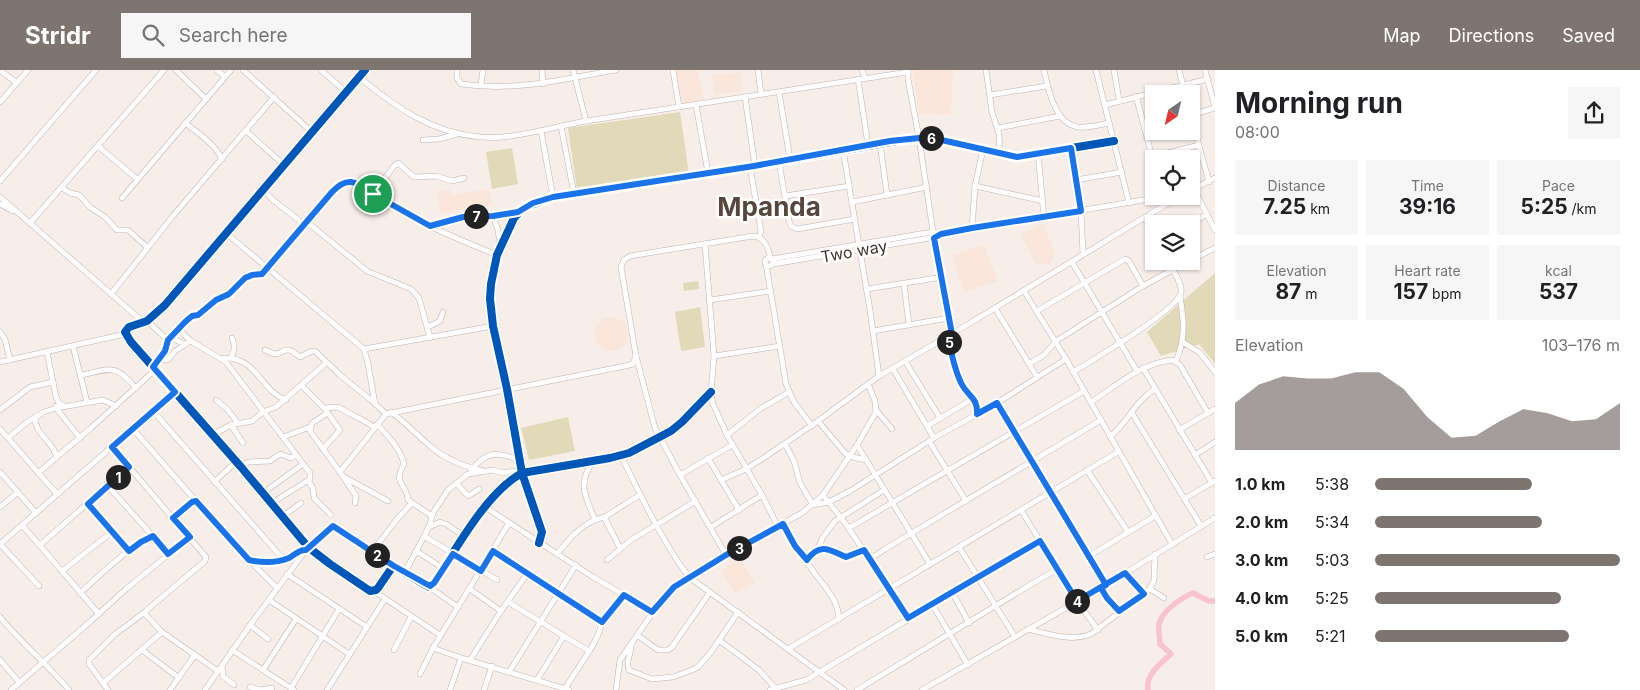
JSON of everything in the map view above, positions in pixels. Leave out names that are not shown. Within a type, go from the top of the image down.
[{"type":"street","points":[[0,70],[17,83]]},
{"type":"street","points":[[0,102],[28,70]]},
{"type":"street","points":[[0,181],[96,70]]},
{"type":"street","points":[[30,223],[164,70]]},
{"type":"street","points":[[176,70],[206,98]]},
{"type":"street","points":[[216,70],[225,77]]},
{"type":"street","points":[[122,198],[231,70]]},
{"type":"street","points":[[243,70],[312,132]]},
{"type":"street","points":[[321,70],[346,92]]},
{"type":"street","points":[[0,362],[125,334],[129,327],[154,316],[365,70]]},
{"type":"street","points":[[457,70],[457,78],[461,84],[512,86],[543,84],[616,70]]},
{"type":"street","points":[[481,85],[483,70]]},
{"type":"street","points":[[542,70],[543,84]]},
{"type":"street","points":[[573,70],[586,121]]},
{"type":"street","points":[[673,70],[679,107]]},
{"type":"street","points":[[758,70],[761,94]]},
{"type":"street","points":[[862,70],[865,78]]},
{"type":"street","points":[[986,70],[992,112],[998,128],[1000,154]]},
{"type":"street","points":[[1044,70],[1047,86],[1060,116],[1070,124],[1080,127],[1109,123]]},
{"type":"street","points":[[1096,70],[1129,203]]},
{"type":"street","points":[[1114,70],[1119,100]]},
{"type":"street","points":[[1179,70],[1183,85],[1208,79]]},
{"type":"street","points":[[1200,113],[1215,108],[1205,70]]},
{"type":"street","points":[[359,77],[409,115],[433,126],[457,134],[502,138],[586,121],[908,71],[934,235],[943,277],[956,371],[965,391],[974,398],[977,405],[977,414]]},
{"type":"street","points":[[858,80],[868,145]]},
{"type":"street","points":[[990,95],[1047,86]]},
{"type":"street","points":[[778,92],[790,159]]},
{"type":"street","points":[[1105,105],[1145,94]]},
{"type":"street","points":[[1136,96],[1150,150]]},
{"type":"street","points":[[112,294],[222,156],[274,97]]},
{"type":"street","points":[[745,97],[761,231],[759,237]]},
{"type":"street","points":[[696,105],[708,172]]},
{"type":"street","points":[[998,128],[1060,116]]},
{"type":"street","points":[[185,123],[222,156]]},
{"type":"street","points":[[561,126],[574,194]]},
{"type":"street","points":[[246,131],[284,165]]},
{"type":"street","points":[[542,131],[553,197]]},
{"type":"street","points":[[423,140],[439,139],[457,134]]},
{"type":"street","points":[[430,226],[463,217],[493,216],[518,212],[533,203],[553,197],[919,138],[937,139],[1000,154],[1024,157],[1114,142]]},
{"type":"street","points":[[1198,140],[1209,182]]},
{"type":"street","points":[[880,143],[887,195]]},
{"type":"street","points":[[1180,150],[1200,145]]},
{"type":"street","points":[[98,146],[137,179]]},
{"type":"street","points":[[1071,148],[1081,211],[1084,254]]},
{"type":"street","points":[[972,228],[975,186],[983,149]]},
{"type":"street","points":[[843,150],[860,247],[879,376]]},
{"type":"street","points":[[1038,154],[1044,217]]},
{"type":"street","points":[[1024,157],[1038,165]]},
{"type":"street","points":[[779,162],[791,226],[797,229],[855,219]]},
{"type":"street","points":[[373,194],[398,163],[411,175],[418,178],[436,176],[452,180],[464,178]]},
{"type":"street","points":[[1076,180],[1122,172]]},
{"type":"street","points":[[1200,186],[1215,178]]},
{"type":"street","points":[[38,473],[136,388],[154,368],[170,339],[192,316],[198,315],[216,300],[229,294],[240,281],[252,275],[262,274],[268,269],[332,192],[342,183],[348,181],[357,183],[430,226],[497,255]]},
{"type":"street","points":[[786,196],[850,186]]},
{"type":"street","points":[[975,186],[1043,201]]},
{"type":"street","points":[[852,202],[927,187]]},
{"type":"street","points":[[62,188],[79,196],[90,207],[105,217],[117,230],[128,230],[148,248]]},
{"type":"street","points":[[263,190],[273,200],[367,271],[399,283],[416,292],[430,338]]},
{"type":"street","points":[[0,197],[144,321],[170,339],[185,344]]},
{"type":"street","points":[[770,261],[780,257],[860,247],[1145,200]]},
{"type":"street","points":[[1200,202],[1215,230]]},
{"type":"street","points":[[0,204],[23,217]]},
{"type":"street","points":[[1151,215],[1166,205]]},
{"type":"street","points":[[518,212],[509,226],[497,255],[490,299],[493,326],[507,389],[521,474],[541,527],[542,537],[539,543]]},
{"type":"street","points":[[1200,218],[1207,214]]},
{"type":"street","points":[[493,216],[498,230],[500,246]]},
{"type":"street","points":[[721,480],[746,469],[785,444],[818,422],[879,376],[1145,219]]},
{"type":"street","points":[[226,233],[364,349],[376,405]]},
{"type":"street","points":[[726,555],[680,475],[653,421],[636,356],[622,276],[621,267],[624,260],[630,256],[753,236],[759,237],[766,244],[770,261],[769,279],[785,378],[794,402],[812,426]]},
{"type":"street","points":[[706,244],[714,356],[711,392],[713,404],[732,445],[762,495],[795,546],[835,601],[839,612],[839,619]]},
{"type":"street","points":[[766,244],[770,261]]},
{"type":"street","name":"Two way","points":[[770,261],[860,247]]},
{"type":"street","points":[[1200,256],[1215,248]]},
{"type":"street","points":[[1037,311],[1125,259],[1143,286]]},
{"type":"street","points":[[1072,262],[1137,371]]},
{"type":"street","points":[[1029,364],[1044,355],[1056,341],[1172,270],[1181,288],[1180,296],[1184,321],[1183,342],[1176,361]]},
{"type":"street","points":[[866,289],[943,277]]},
{"type":"street","points":[[904,284],[909,325]]},
{"type":"street","points":[[710,300],[771,291]]},
{"type":"street","points":[[1024,291],[1056,341],[1172,544]]},
{"type":"street","points":[[1073,372],[1157,318],[1180,296]]},
{"type":"street","points":[[995,308],[1038,377]]},
{"type":"street","points":[[428,327],[438,324],[443,312]]},
{"type":"street","points":[[873,331],[949,318]]},
{"type":"street","points":[[364,349],[493,326]]},
{"type":"street","points":[[178,329],[191,341],[222,358],[284,437],[310,474],[311,478],[308,481],[272,503]]},
{"type":"street","points":[[0,332],[6,339],[10,360]]},
{"type":"street","points":[[125,334],[263,492],[307,548],[440,635]]},
{"type":"street","points":[[231,358],[235,348],[232,338]]},
{"type":"street","points":[[159,360],[168,360],[176,351],[191,341]]},
{"type":"street","points":[[1183,342],[1200,353],[1215,372]]},
{"type":"street","points":[[74,346],[85,400]]},
{"type":"street","points":[[714,356],[780,346]]},
{"type":"street","points":[[265,350],[273,354],[291,351],[300,357],[312,351],[315,352],[376,405],[446,458],[485,472]]},
{"type":"street","points":[[47,352],[57,400],[56,408],[80,438]]},
{"type":"street","points":[[630,365],[634,362],[636,356]]},
{"type":"street","points":[[222,358],[238,359],[248,365],[275,394],[286,400]]},
{"type":"street","points":[[813,505],[829,502],[850,491],[932,440],[997,403],[1066,359]]},
{"type":"street","points":[[905,361],[940,418]]},
{"type":"street","points":[[1091,402],[1143,368],[1165,361],[1176,361]]},
{"type":"street","points":[[1176,361],[1208,412]]},
{"type":"street","points":[[212,434],[231,425],[252,421],[263,412],[276,407],[326,363]]},
{"type":"street","points":[[342,474],[376,426],[388,413],[630,365],[639,368]]},
{"type":"street","points":[[1143,368],[1179,430],[1213,482],[1184,499]]},
{"type":"street","points":[[893,369],[927,426],[947,472],[966,501]]},
{"type":"street","points":[[81,374],[115,370],[122,373],[136,388]]},
{"type":"street","points":[[0,410],[30,387],[53,382]]},
{"type":"street","points":[[616,690],[620,660],[652,612],[674,587],[726,555],[781,525],[813,505],[823,495],[873,421],[876,409],[875,401],[868,384]]},
{"type":"street","points":[[301,385],[326,410],[340,430],[323,449]]},
{"type":"street","points":[[1110,437],[1120,428],[1141,399],[1155,389]]},
{"type":"street","points":[[849,528],[1084,391]]},
{"type":"street","points":[[39,586],[0,544],[175,392]]},
{"type":"street","points":[[430,586],[434,583],[485,507],[509,481],[521,474],[622,456],[660,438],[682,422],[711,392]]},
{"type":"street","points":[[727,435],[760,409],[789,392]]},
{"type":"street","points":[[927,426],[974,398]]},
{"type":"street","points":[[57,400],[65,406]]},
{"type":"street","points":[[8,438],[34,417],[56,408],[85,400],[103,400],[116,406]]},
{"type":"street","points":[[216,400],[227,409],[238,423]]},
{"type":"street","points":[[704,400],[713,404]]},
{"type":"street","points":[[997,403],[1089,556],[1104,586],[1107,598],[1119,611]]},
{"type":"street","points":[[284,437],[310,427],[326,410],[338,407],[376,426],[391,440],[402,458],[404,464],[399,478],[403,489],[408,495],[408,500],[432,516]]},
{"type":"street","points":[[876,409],[892,429]]},
{"type":"street","points":[[1179,430],[1215,409]]},
{"type":"street","points":[[153,411],[283,559]]},
{"type":"street","points":[[1132,412],[1201,526]]},
{"type":"street","points":[[34,417],[37,427],[54,449],[57,457]]},
{"type":"street","points":[[870,559],[1102,420]]},
{"type":"street","points":[[27,422],[37,427]]},
{"type":"street","points":[[818,422],[840,448],[850,456],[865,460]]},
{"type":"street","points":[[231,425],[243,443]]},
{"type":"street","points":[[310,427],[310,431],[356,496],[355,503]]},
{"type":"street","points":[[0,429],[58,494]]},
{"type":"street","points":[[133,429],[249,560],[277,588]]},
{"type":"street","points":[[1195,454],[1215,442]]},
{"type":"street","points":[[785,444],[794,461],[800,483],[813,505]]},
{"type":"street","points":[[680,475],[732,445]]},
{"type":"street","points":[[857,445],[930,564]]},
{"type":"street","points":[[108,690],[89,664],[89,660],[114,636],[206,560],[206,555],[112,447]]},
{"type":"street","points":[[54,449],[64,451]]},
{"type":"street","points":[[788,649],[1118,452]]},
{"type":"street","points":[[469,474],[478,462],[491,454],[496,453],[520,460]]},
{"type":"street","points":[[241,467],[248,462],[270,461],[280,454],[291,458],[296,455]]},
{"type":"street","points":[[622,456],[640,496],[656,525],[675,558],[689,577],[844,690]]},
{"type":"street","points":[[708,458],[738,510]]},
{"type":"street","points":[[593,461],[587,470],[583,489],[595,520]]},
{"type":"street","points":[[214,482],[236,462]]},
{"type":"street","points":[[263,492],[303,464]]},
{"type":"street","points":[[40,545],[129,467]]},
{"type":"street","points":[[405,572],[444,494],[456,483],[469,474],[493,470],[503,473],[514,471],[521,474]]},
{"type":"street","points":[[1087,470],[1128,532]]},
{"type":"street","points":[[0,472],[36,513]]},
{"type":"street","points":[[342,474],[388,501]]},
{"type":"street","points":[[308,481],[313,488],[314,498],[330,515]]},
{"type":"street","points":[[456,483],[468,496],[479,489]]},
{"type":"street","points":[[108,486],[168,554]]},
{"type":"street","points":[[807,560],[815,551],[831,524],[840,516],[884,490]]},
{"type":"street","points":[[0,507],[18,492]]},
{"type":"street","points":[[710,527],[762,495]]},
{"type":"street","points":[[823,495],[849,528],[908,618]]},
{"type":"street","points":[[557,554],[580,529],[640,496]]},
{"type":"street","points":[[173,518],[192,502],[196,501]]},
{"type":"street","points":[[607,560],[631,540],[696,501]]},
{"type":"street","points":[[283,516],[300,503]]},
{"type":"street","points":[[372,552],[397,519],[412,503]]},
{"type":"street","points":[[88,504],[129,551]]},
{"type":"street","points":[[485,507],[539,543],[652,612]]},
{"type":"street","points":[[1021,510],[1077,601],[1098,630]]},
{"type":"street","points":[[1089,556],[1155,516]]},
{"type":"street","points":[[604,517],[620,548]]},
{"type":"street","points":[[922,690],[1104,586],[1215,518]]},
{"type":"street","points":[[429,527],[440,522],[464,536]]},
{"type":"street","points":[[420,674],[440,635],[470,590],[509,523]]},
{"type":"street","points":[[22,525],[99,614]]},
{"type":"street","points":[[205,690],[307,548],[333,526],[394,566],[430,586],[458,607]]},
{"type":"street","points":[[62,571],[112,532]]},
{"type":"street","points":[[80,593],[129,551],[153,536]]},
{"type":"street","points":[[424,536],[497,580]]},
{"type":"street","points":[[11,690],[190,537]]},
{"type":"street","points":[[719,640],[759,670],[773,689],[801,682],[1040,541]]},
{"type":"street","points":[[959,547],[1015,637]]},
{"type":"street","points":[[249,560],[261,563],[288,558],[307,548]]},
{"type":"street","points":[[815,551],[830,549],[846,557],[864,550]]},
{"type":"street","points":[[416,551],[438,565]]},
{"type":"street","points":[[493,551],[602,622]]},
{"type":"street","points":[[1028,630],[1080,637],[1098,630],[1119,611],[1150,589],[1154,582],[1155,554]]},
{"type":"street","points":[[1207,557],[1215,554]]},
{"type":"street","points":[[509,672],[576,565]]},
{"type":"street","points":[[374,591],[394,566]]},
{"type":"street","points":[[857,690],[1058,570]]},
{"type":"street","points":[[1125,573],[1144,594]]},
{"type":"street","points":[[287,574],[367,627]]},
{"type":"street","points":[[470,660],[501,611],[528,574]]},
{"type":"street","points":[[1150,589],[1164,598]]},
{"type":"street","points":[[470,590],[501,611]]},
{"type":"street","points":[[637,634],[658,650],[668,650],[710,592]]},
{"type":"street","points":[[952,592],[969,622]]},
{"type":"street","points":[[434,646],[435,649],[461,658],[567,689],[598,634],[602,622],[624,595]]},
{"type":"street","points":[[327,690],[385,599]]},
{"type":"street","points":[[269,600],[349,654]]},
{"type":"street","points":[[508,602],[589,651]]},
{"type":"street","points":[[932,604],[968,665]]},
{"type":"street","points":[[232,650],[292,689],[339,609]]},
{"type":"street","points":[[145,612],[162,632],[218,671]]},
{"type":"street","points":[[631,643],[627,662],[628,669],[652,679],[673,677],[692,670],[705,659],[738,612]]},
{"type":"street","points":[[0,617],[24,645],[69,690]]},
{"type":"street","points":[[394,650],[411,617]]},
{"type":"street","points":[[263,670],[296,619]]},
{"type":"street","points":[[250,625],[268,639]]},
{"type":"street","points":[[103,683],[162,632]]},
{"type":"street","points":[[537,680],[564,636]]},
{"type":"street","points":[[142,650],[179,678]]},
{"type":"street","points":[[170,690],[194,656]]},
{"type":"street","points":[[450,690],[461,658]]},
{"type":"street","points":[[0,660],[19,682]]},
{"type":"street","points":[[222,666],[223,676],[234,685]]},
{"type":"street","points":[[484,690],[492,666]]},
{"type":"street","points":[[250,687],[260,690],[271,689],[278,679]]},
{"type":"shaded area","points":[[675,70],[698,70],[704,99],[682,104]]},
{"type":"shaded area","points":[[912,70],[953,70],[951,115],[919,114]]},
{"type":"shaded area","points":[[741,72],[743,91],[715,94],[712,75]]},
{"type":"shaded area","points":[[680,112],[689,174],[577,190],[568,128]]},
{"type":"shaded area","points":[[512,148],[518,184],[492,189],[486,152]]},
{"type":"shaded area","points":[[450,189],[451,195],[489,189],[492,205],[441,213],[437,192]]},
{"type":"shaded area","points":[[1043,223],[1055,253],[1050,264],[1036,265],[1021,234]]},
{"type":"shaded area","points":[[984,244],[998,281],[964,292],[952,255]]},
{"type":"shaded area","points":[[1215,273],[1215,364],[1199,344],[1161,356],[1147,332]]},
{"type":"shaded area","points":[[698,281],[699,289],[684,291],[683,283]]},
{"type":"shaded area","points":[[700,307],[705,347],[681,351],[675,312]]},
{"type":"shaded area","points":[[611,317],[623,322],[628,334],[623,346],[611,351],[599,346],[594,334],[599,322]]},
{"type":"shaded area","points":[[568,417],[575,451],[529,460],[521,428]]},
{"type":"shaded area","points":[[740,558],[755,583],[735,594],[721,570]]},
{"type":"waterway","name":"Mpanda","points":[[1148,690],[1151,674],[1171,654],[1160,644],[1159,624],[1164,614],[1183,598],[1193,593],[1209,601],[1215,601]]},
{"type":"cycle path","points":[[365,70],[165,305],[147,321],[129,327],[125,332],[131,342],[241,467],[308,547],[370,591],[378,588],[393,566],[429,587],[434,583],[484,508],[509,482],[522,473],[629,453],[671,431],[711,392]]},
{"type":"cycle path","points":[[539,543],[542,532],[522,473],[507,389],[493,326],[490,299],[497,255],[514,218],[523,208],[553,197],[755,166],[908,139],[937,139],[1017,157],[1114,141]]},
{"type":"district","name":"Mpanda","points":[[769,206]]},
{"type":"route","points":[[373,194],[357,183],[348,181],[342,183],[332,192],[268,269],[262,274],[252,275],[240,281],[229,294],[218,298],[198,315],[192,316],[168,340],[165,351],[153,367],[175,392],[112,447],[129,467],[88,504],[129,551],[153,536],[168,554],[190,537],[173,518],[192,502],[196,501],[249,560],[261,563],[288,558],[304,549],[306,550],[329,528],[335,526],[394,566],[431,586],[453,554],[481,571],[493,551],[602,622],[624,595],[652,612],[674,587],[726,555],[783,524],[795,546],[807,560],[815,551],[826,548],[846,557],[864,550],[908,618],[1040,541],[1077,601],[1101,588],[1125,573],[1144,594],[1119,611],[1107,598],[1101,588],[1106,585],[1089,556],[1066,519],[997,403],[977,414],[976,402],[965,391],[956,371],[948,336],[952,334],[943,277],[934,238],[941,234],[972,228],[1081,211],[1071,148],[1017,157],[937,139],[919,138],[890,141],[779,162],[553,197],[533,203],[518,212],[493,216],[463,217],[430,226],[393,207],[373,194]]}]
